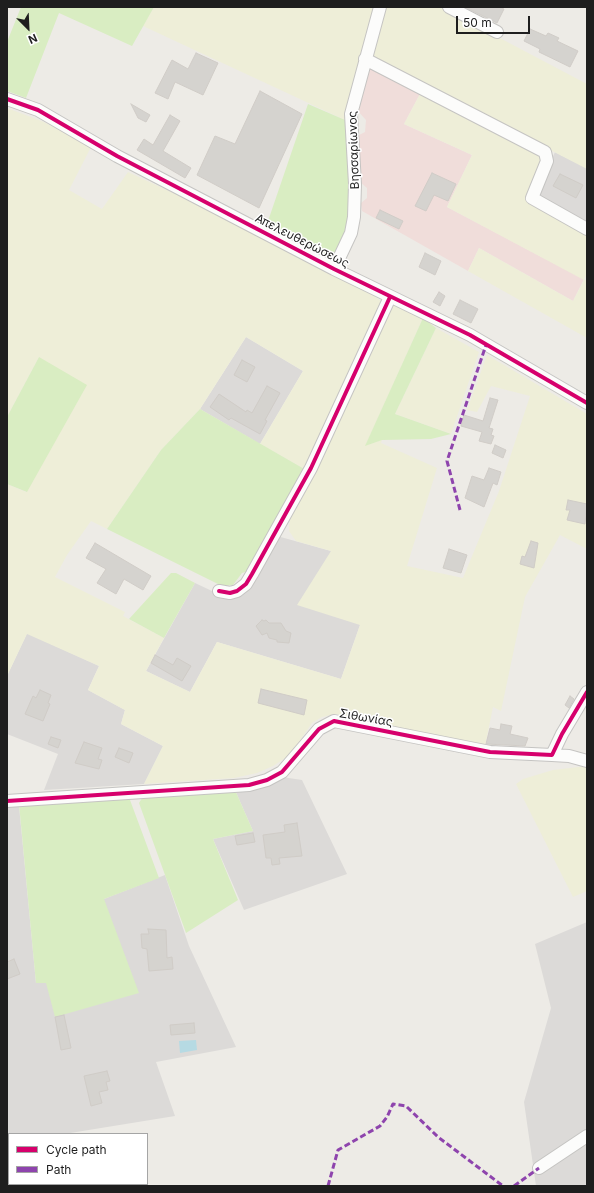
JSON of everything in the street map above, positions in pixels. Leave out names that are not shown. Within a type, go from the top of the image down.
[{"type":"street","name":"Βησσαρίωνος","points":[[334,269],[351,233],[354,217],[355,184],[351,114],[380,7]]},
{"type":"street","points":[[449,7],[497,32]]},
{"type":"street","points":[[365,59],[549,154],[531,196],[532,198],[587,229]]},
{"type":"street","name":"Απελευθερώσεως","points":[[7,99],[38,110],[117,156],[334,269],[470,335],[587,403]]},
{"type":"street","points":[[219,591],[232,593],[242,588],[266,551],[311,468],[390,296]]},
{"type":"street","points":[[552,755],[562,734],[587,692]]},
{"type":"street","name":"Σιθωνίας","points":[[7,802],[240,787],[256,784],[282,772],[319,729],[334,721],[490,752],[570,756],[587,761]]},
{"type":"street","points":[[539,1168],[587,1136]]},
{"type":"shaded area","points":[[367,63],[421,92],[404,124],[472,155],[447,207],[584,279],[573,301],[479,248],[468,271],[362,211],[361,203],[367,198],[367,188],[359,181],[357,136],[365,132],[366,120],[357,110]]},
{"type":"shaded area","points":[[555,152],[587,168],[587,225],[534,197]]},
{"type":"shaded area","points":[[246,337],[303,371],[260,444],[200,409]]},
{"type":"shaded area","points":[[277,536],[331,551],[360,625],[341,679],[217,642],[190,692],[146,671],[195,583],[229,599],[243,595]]},
{"type":"shaded area","points":[[27,633],[99,666],[88,690],[125,710],[121,724],[163,746],[144,784],[44,790],[58,754],[7,734],[7,676]]},
{"type":"shaded area","points":[[282,777],[302,780],[347,874],[244,910],[213,839],[253,831],[235,790]]},
{"type":"shaded area","points":[[19,806],[36,983],[46,983],[104,899],[165,875],[189,946],[236,1047],[156,1062],[175,1116],[70,1133],[8,1133],[7,1142],[7,807]]},
{"type":"shaded area","points":[[587,922],[587,1186],[536,1186],[524,1102],[551,1008],[535,944]]},
{"type":"green space","points":[[21,7],[154,7],[132,46],[59,13],[26,98],[7,91],[7,42]]},
{"type":"green space","points":[[154,7],[375,7],[345,120],[143,26]]},
{"type":"green space","points":[[385,7],[441,7],[587,84],[587,169],[370,57]]},
{"type":"green space","points":[[421,92],[544,156],[528,194],[587,225],[587,274],[584,279],[587,281],[587,338],[468,271],[479,248],[573,301],[584,280],[447,207],[472,155],[404,124]]},
{"type":"green space","points":[[308,104],[345,120],[352,200],[347,238],[335,255],[329,256],[267,224]]},
{"type":"green space","points":[[7,108],[44,122],[91,147],[69,190],[102,209],[128,172],[229,219],[372,294],[382,302],[306,470],[260,444],[303,371],[246,337],[200,409],[161,450],[107,529],[91,521],[67,555],[55,577],[125,612],[123,616],[164,638],[146,671],[190,692],[217,642],[341,679],[360,625],[297,605],[331,551],[296,541],[289,531],[289,526],[291,515],[393,303],[423,318],[366,445],[382,440],[381,443],[437,468],[407,566],[463,578],[499,491],[530,396],[491,386],[477,412],[467,410],[487,355],[587,414],[587,549],[560,535],[525,597],[501,711],[493,707],[485,746],[410,732],[335,714],[322,717],[312,723],[290,755],[273,766],[257,773],[234,778],[144,784],[163,746],[121,724],[125,710],[88,690],[99,666],[27,634],[7,676],[7,484],[26,492],[39,357],[7,417]]},
{"type":"green space","points":[[423,318],[436,328],[395,414],[451,434],[431,439],[382,440],[365,446]]},
{"type":"green space","points":[[436,328],[479,352],[451,434],[395,414]]},
{"type":"green space","points":[[39,357],[87,385],[27,492],[7,484],[7,417]]},
{"type":"green space","points":[[200,409],[306,470],[252,570],[242,573],[233,585],[222,586],[107,529],[161,450]]},
{"type":"green space","points":[[171,573],[176,573],[195,583],[164,638],[129,619]]},
{"type":"green space","points":[[587,766],[587,891],[573,897],[516,784],[523,779],[553,770]]},
{"type":"green space","points":[[235,790],[253,831],[213,839],[238,900],[186,933],[139,803],[144,795]]},
{"type":"green space","points":[[126,797],[130,800],[159,878],[104,899],[139,993],[55,1017],[46,983],[36,983],[19,804]]},
{"type":"water","points":[[196,1040],[197,1050],[180,1053],[179,1041]]},
{"type":"building","points":[[465,7],[499,7],[504,9],[497,23]]},
{"type":"building","points":[[530,29],[546,36],[548,33],[559,38],[557,41],[578,51],[570,67],[539,52],[540,49],[524,41]]},
{"type":"building","points":[[196,53],[218,63],[203,95],[175,82],[168,99],[155,93],[172,60],[188,69]]},
{"type":"building","points":[[260,91],[302,114],[259,208],[197,175],[215,136],[235,144]]},
{"type":"building","points":[[131,104],[150,115],[146,122],[138,118]]},
{"type":"building","points":[[170,115],[180,121],[163,151],[191,168],[185,178],[137,150],[144,139],[153,145]]},
{"type":"building","points":[[432,173],[456,184],[448,201],[434,195],[426,211],[415,206]]},
{"type":"building","points":[[560,174],[583,185],[576,198],[553,186]]},
{"type":"building","points":[[380,210],[403,221],[399,229],[376,218]]},
{"type":"building","points":[[425,253],[441,261],[435,275],[419,267]]},
{"type":"building","points":[[439,292],[445,296],[440,306],[433,302]]},
{"type":"building","points":[[460,300],[478,309],[471,323],[453,314]]},
{"type":"building","points":[[242,360],[255,367],[247,382],[234,375]]},
{"type":"building","points":[[267,386],[280,393],[265,420],[267,421],[260,434],[231,418],[229,420],[210,407],[219,394],[246,412],[247,410],[252,413]]},
{"type":"building","points":[[490,398],[498,400],[489,428],[493,429],[491,435],[494,436],[491,444],[479,441],[482,432],[461,426],[464,415],[483,421]]},
{"type":"building","points":[[495,445],[506,450],[503,458],[492,453]]},
{"type":"building","points":[[489,468],[501,472],[497,485],[493,483],[484,507],[465,498],[472,476],[484,480]]},
{"type":"building","points":[[568,500],[587,504],[585,524],[567,520],[570,510],[566,510]]},
{"type":"building","points":[[531,541],[538,543],[534,568],[520,564],[522,556],[525,557]]},
{"type":"building","points":[[95,543],[151,576],[143,590],[124,579],[116,594],[97,583],[106,569],[86,558]]},
{"type":"building","points":[[449,549],[467,555],[461,573],[443,568]]},
{"type":"building","points":[[262,620],[266,620],[269,623],[281,623],[286,631],[291,633],[289,643],[277,642],[277,640],[269,638],[267,633],[262,635],[256,626]]},
{"type":"building","points":[[155,655],[173,665],[177,658],[191,666],[182,681],[151,663]]},
{"type":"building","points":[[261,689],[307,700],[304,715],[258,703]]},
{"type":"building","points":[[40,690],[51,695],[48,703],[50,704],[43,721],[25,714],[33,696],[36,698]]},
{"type":"building","points":[[570,696],[574,699],[569,708],[565,705]]},
{"type":"building","points":[[501,724],[512,726],[510,734],[528,738],[525,746],[486,744],[490,728],[500,730]]},
{"type":"building","points":[[51,737],[61,740],[58,748],[48,744]]},
{"type":"building","points":[[84,742],[102,748],[98,759],[102,760],[99,769],[75,763]]},
{"type":"building","points":[[119,748],[133,753],[129,763],[115,757]]},
{"type":"building","points":[[297,823],[302,856],[279,858],[280,864],[272,865],[271,858],[266,858],[263,835],[285,832],[284,825]]},
{"type":"building","points":[[253,833],[255,842],[237,845],[235,836]]},
{"type":"building","points":[[148,929],[166,930],[167,958],[172,957],[173,969],[149,971],[147,949],[142,948],[141,934],[149,934]]},
{"type":"building","points":[[14,959],[20,974],[7,979],[7,962]]},
{"type":"building","points":[[64,1015],[71,1048],[61,1050],[55,1017]]},
{"type":"building","points":[[194,1023],[195,1033],[171,1035],[170,1025]]},
{"type":"building","points":[[107,1071],[110,1081],[106,1082],[108,1090],[99,1092],[102,1103],[91,1106],[84,1076]]},
{"type":"marked path","points":[[460,510],[447,461],[486,345]]},
{"type":"marked path","points":[[328,1186],[338,1150],[380,1126],[387,1117],[393,1104],[406,1106],[438,1137],[503,1186]]},
{"type":"marked path","points":[[514,1186],[539,1168]]},
{"type":"cycle path","points":[[7,99],[38,110],[117,156],[334,269],[470,335],[587,403]]},
{"type":"cycle path","points":[[219,591],[230,593],[237,591],[246,584],[252,574],[311,468],[390,297]]},
{"type":"cycle path","points":[[7,801],[249,785],[267,780],[282,772],[319,729],[334,721],[490,752],[552,755],[562,734],[587,692]]}]
